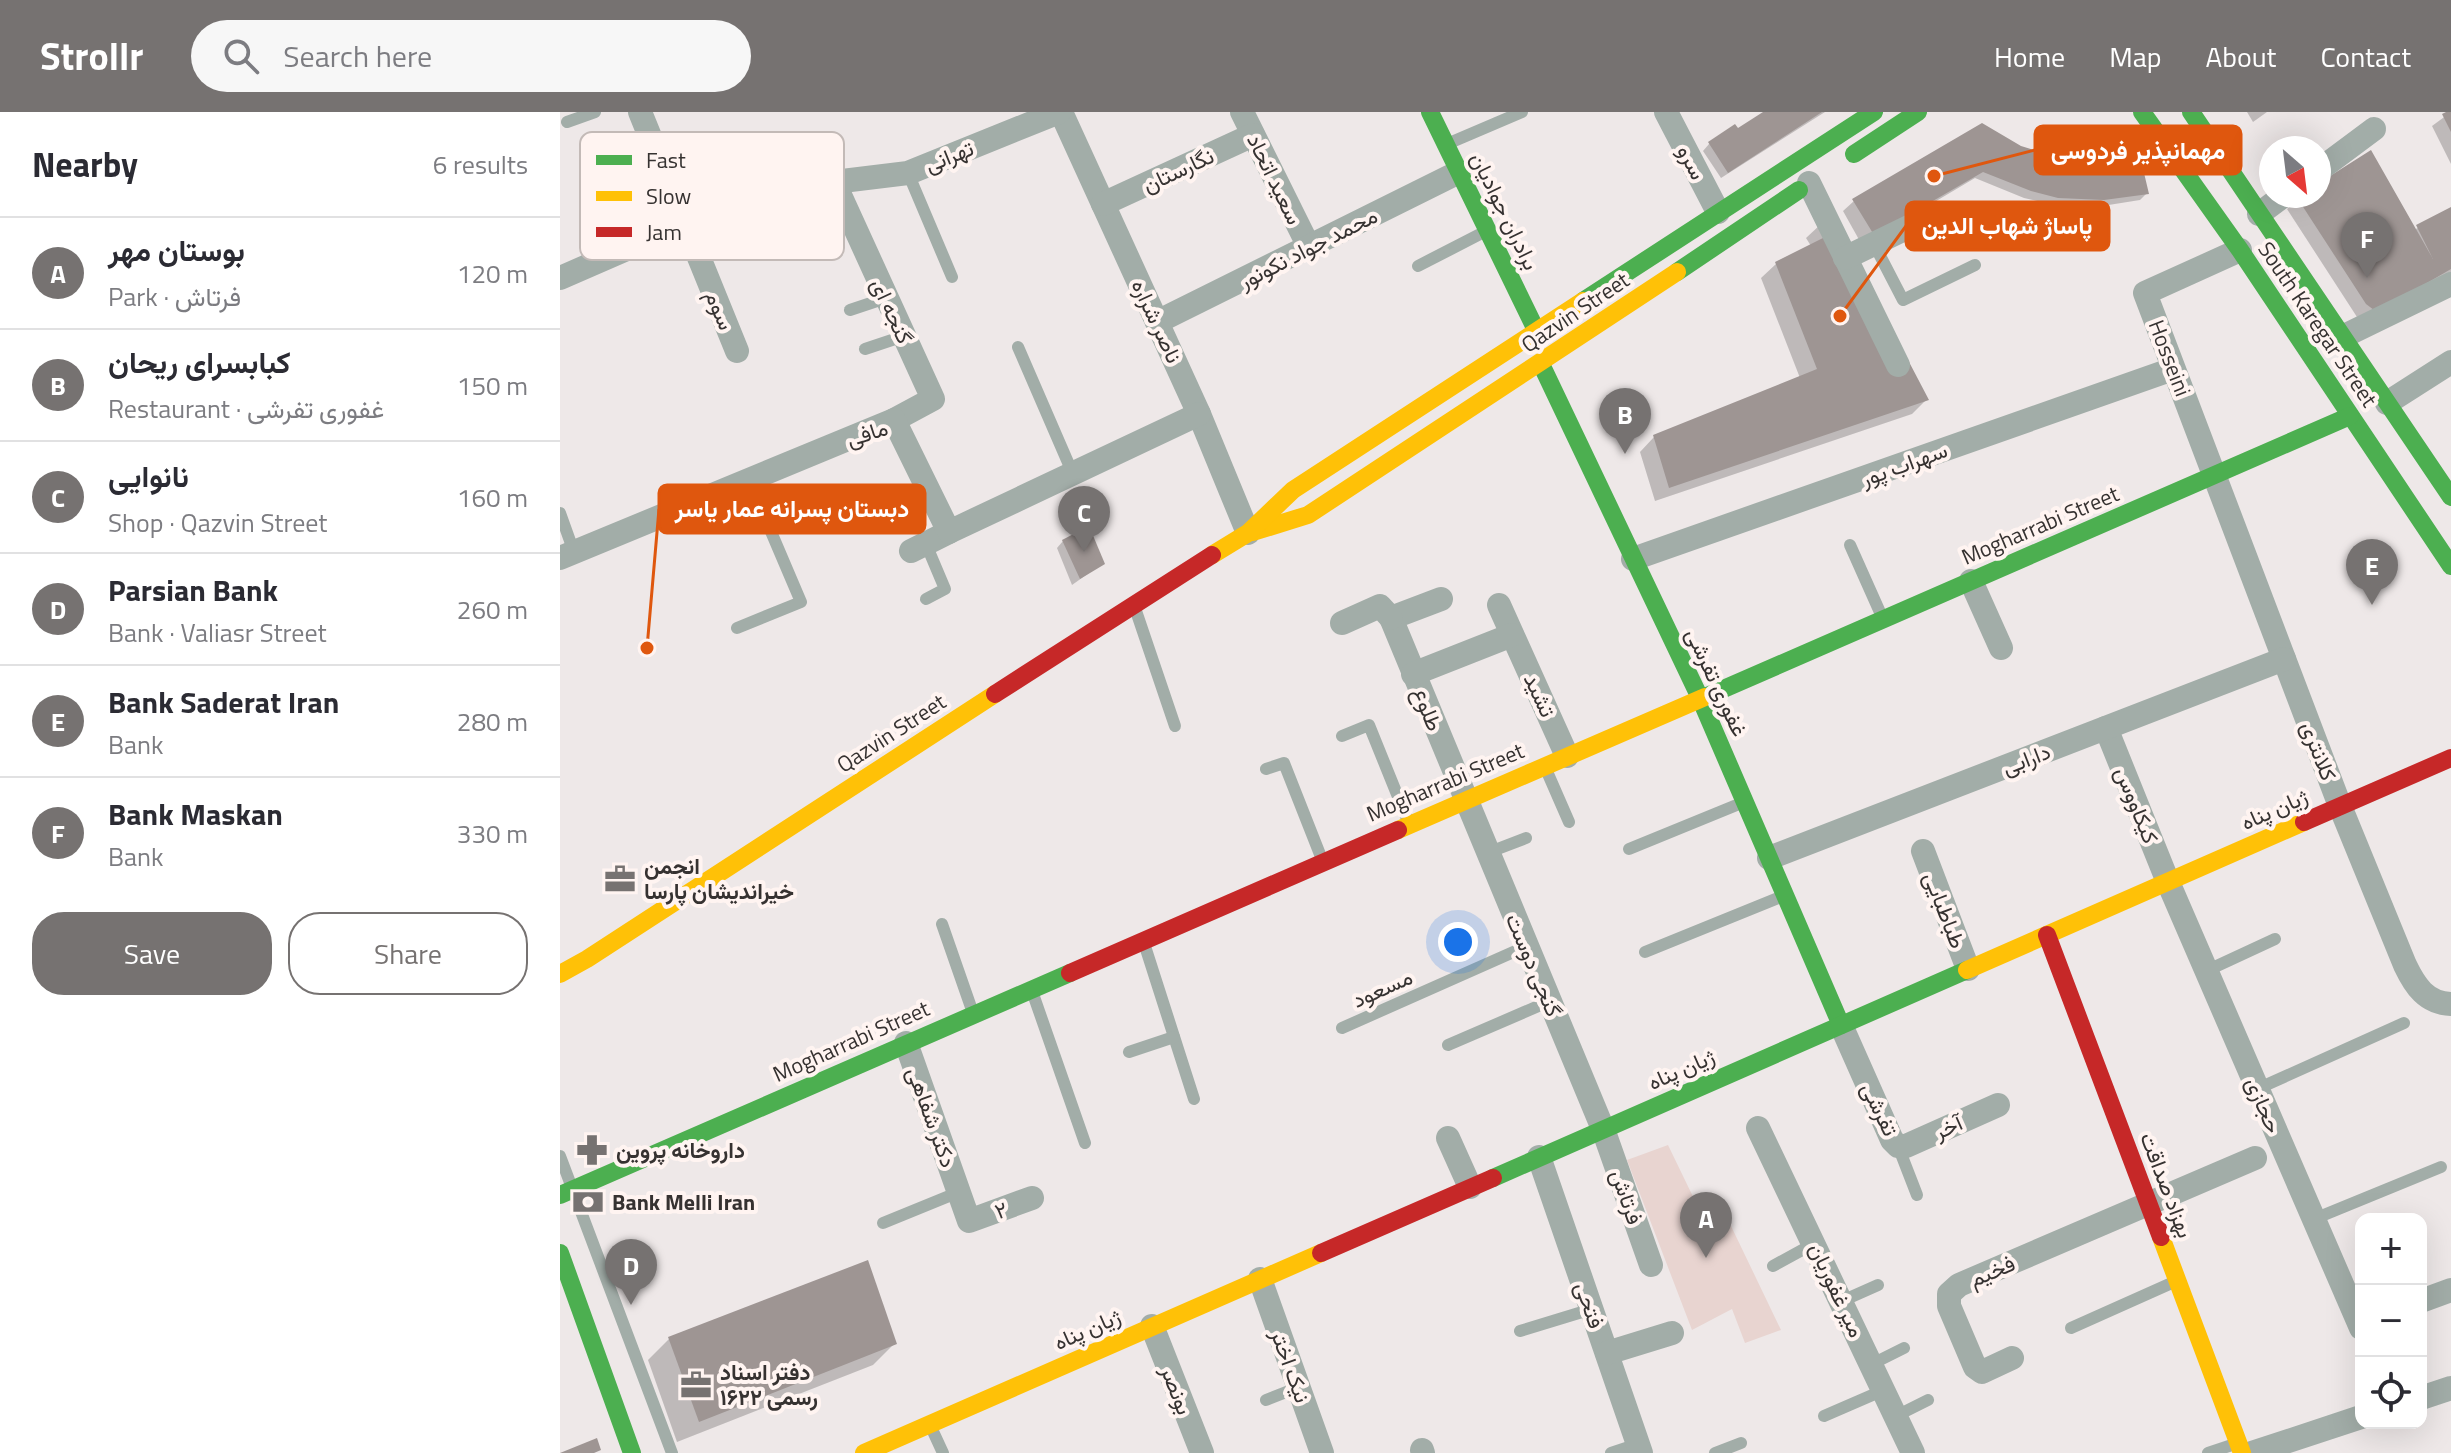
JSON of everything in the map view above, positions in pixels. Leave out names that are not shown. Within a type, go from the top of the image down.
[{"type":"street","name":"سوم","points":[[640,112],[648,132]]},
{"type":"street","name":"تهرانی","points":[[844,181],[908,173],[1060,112]]},
{"type":"street","name":"ناصر شراره","points":[[1060,112],[1199,414],[1248,533]]},
{"type":"street","name":"سعید اتحاد","points":[[1242,112],[1309,247]]},
{"type":"street","name":"برادران جوادیان","points":[[1430,112],[1536,330]]},
{"type":"street","name":"سرو","points":[[1666,112],[1718,212]]},
{"type":"street","name":"Qazvin Street","points":[[560,974],[1248,533],[1293,490],[1874,112]]},
{"type":"street","name":"Qazvin Street","points":[[1248,533],[1308,515],[1541,364],[1918,112]]},
{"type":"street","name":"South Karegar Street","points":[[2142,112],[2240,250],[2451,566]]},
{"type":"street","name":"South Karegar Street","points":[[2191,112],[2451,497]]},
{"type":"street","points":[[2331,161],[2374,129]]},
{"type":"street","name":"نگارستان","points":[[1103,204],[1253,135]]},
{"type":"street","name":"محمد جواد نکونور","points":[[1157,322],[1459,172]]},
{"type":"street","points":[[1821,175],[1845,258],[1898,365]]},
{"type":"street","name":"گنجه ای","points":[[844,204],[933,399],[894,420]]},
{"type":"street","points":[[2259,214],[2267,208]]},
{"type":"street","points":[[1845,258],[1921,221]]},
{"type":"street","name":"Hosseini","points":[[2215,475],[2145,293],[2240,250]]},
{"type":"street","name":"تهرانی","points":[[560,278],[601,260]]},
{"type":"street","name":"سوم","points":[[699,260],[737,351]]},
{"type":"street","points":[[2342,337],[2451,284]]},
{"type":"street","points":[[2387,403],[2451,362]]},
{"type":"street","name":"غفوری تفرشی","points":[[1541,364],[1700,698],[1841,1025]]},
{"type":"street","name":"سهراب پور","points":[[1633,559],[2173,369]]},
{"type":"street","points":[[918,547],[1199,414]]},
{"type":"street","name":"Mogharrabi Street","points":[[567,1193],[973,1013],[2350,416]]},
{"type":"street","name":"مافی","points":[[567,555],[894,420],[949,532]]},
{"type":"street","name":"کلانتری","points":[[2215,475],[2340,806],[2414,984],[2426,997],[2440,1004],[2451,1004]]},
{"type":"street","points":[[1971,581],[2001,648]]},
{"type":"street","points":[[1342,623],[1380,606],[1391,618],[1441,599]]},
{"type":"street","name":"تشید","points":[[1499,605],[1567,756]]},
{"type":"street","name":"طلوع","points":[[1391,618],[1465,800]]},
{"type":"street","points":[[1413,674],[1512,635]]},
{"type":"street","name":"دارابی","points":[[1769,858],[2284,659]]},
{"type":"street","name":"کیکاووس","points":[[2106,728],[2168,882]]},
{"type":"street","name":"ژیان پناه","points":[[864,1453],[2340,806],[2446,764]]},
{"type":"street","name":"گنجی دوست","points":[[1465,800],[1603,1129]]},
{"type":"street","name":"طباطبایی","points":[[1923,851],[1968,969]]},
{"type":"street","name":"حجازی","points":[[2168,882],[2355,1313]]},
{"type":"street","name":"بهزاد صداقت","points":[[2047,935],[2244,1450]]},
{"type":"street","name":"تفرشی","points":[[1841,1025],[1892,1140],[1898,1146]]},
{"type":"street","name":"دکتر شفاهی","points":[[906,1043],[969,1221]]},
{"type":"street","name":"آخر","points":[[1898,1146],[1906,1146],[1998,1105]]},
{"type":"street","name":"میر غفوریان","points":[[1758,1128],[1913,1453]]},
{"type":"street","name":"فرتاش","points":[[1603,1129],[1651,1265]]},
{"type":"street","points":[[1448,1138],[1470,1187]]},
{"type":"street","name":"فتحی","points":[[1539,1157],[1640,1448]]},
{"type":"street","points":[[2148,1204],[2255,1158]]},
{"type":"street","name":"۲","points":[[969,1221],[1032,1198]]},
{"type":"street","name":"فخیم","points":[[2012,1358],[1982,1372],[1975,1367],[1949,1306],[1949,1294],[1959,1285],[2148,1204]]},
{"type":"street","points":[[560,1253],[632,1453]]},
{"type":"street","name":"نیک اختر","points":[[1260,1279],[1322,1453]]},
{"type":"street","points":[[2427,1299],[2451,1290]]},
{"type":"street","name":"بونصر","points":[[1152,1326],[1202,1453]]},
{"type":"street","points":[[1607,1353],[1672,1333]]},
{"type":"street","points":[[2427,1396],[2451,1388]]},
{"type":"street","points":[[2244,1450],[2355,1419]]},
{"type":"lane","points":[[567,122],[595,112]]},
{"type":"lane","points":[[1446,144],[1522,112]]},
{"type":"lane","points":[[908,173],[952,277]]},
{"type":"lane","points":[[1418,266],[1488,231]]},
{"type":"lane","points":[[1874,244],[1903,300],[1975,265]]},
{"type":"lane","points":[[850,310],[886,298]]},
{"type":"lane","points":[[865,349],[904,336]]},
{"type":"lane","points":[[1018,347],[1073,474]]},
{"type":"lane","points":[[737,628],[801,602],[749,480]]},
{"type":"lane","points":[[560,513],[567,555]]},
{"type":"lane","points":[[1850,545],[1883,619]]},
{"type":"lane","points":[[918,547],[945,589],[926,599]]},
{"type":"lane","points":[[1133,604],[1175,726]]},
{"type":"lane","points":[[1342,736],[1369,725],[1410,824]]},
{"type":"lane","points":[[1266,769],[1284,763],[1323,862]]},
{"type":"lane","points":[[1544,766],[1569,822]]},
{"type":"lane","points":[[1629,849],[1744,802]]},
{"type":"lane","points":[[1487,853],[1526,838]]},
{"type":"lane","points":[[1645,952],[1784,896]]},
{"type":"lane","points":[[942,924],[973,1013]]},
{"type":"lane","points":[[2206,971],[2275,939]]},
{"type":"lane","points":[[1143,940],[1194,1099]]},
{"type":"lane","name":"مسعود","points":[[1342,1028],[1527,946]]},
{"type":"lane","points":[[1031,988],[1085,1143]]},
{"type":"lane","points":[[1448,1045],[1550,1001]]},
{"type":"lane","points":[[2257,1089],[2404,1023]]},
{"type":"lane","points":[[1129,1052],[1174,1037]]},
{"type":"lane","name":"تفرشی","points":[[1898,1146],[1917,1195]]},
{"type":"lane","points":[[560,1156],[567,1193],[672,1453]]},
{"type":"lane","points":[[2314,1219],[2441,1167]]},
{"type":"lane","name":"دکتر شفاهی","points":[[883,1223],[959,1192]]},
{"type":"lane","points":[[1773,1266],[1815,1243]]},
{"type":"lane","points":[[2071,1328],[2177,1281]]},
{"type":"lane","points":[[1842,1301],[1878,1285]]},
{"type":"lane","points":[[1520,1331],[1592,1309]]},
{"type":"lane","points":[[1872,1364],[1904,1348]]},
{"type":"lane","points":[[1266,1400],[1299,1387]]},
{"type":"lane","points":[[1824,1416],[1884,1390]]},
{"type":"lane","points":[[1896,1416],[1928,1400]]},
{"type":"lane","points":[[930,1424],[943,1453]]},
{"type":"lane","points":[[1715,1453],[1741,1443]]},
{"type":"lane","points":[[1611,1453],[1640,1448]]},
{"type":"lane","points":[[2208,1453],[2244,1450]]},
{"type":"shaded area","points":[[1668,1145],[1698,1207],[1719,1201],[1781,1330],[1745,1343],[1732,1309],[1692,1330],[1627,1160]]},
{"type":"building","points":[[1763,112],[1822,112],[1728,173],[1708,142],[1735,124],[1738,128]]},
{"type":"building","points":[[2451,112],[2451,132],[2442,114]]},
{"type":"building","points":[[1982,123],[2021,146],[2064,159],[2102,161],[2140,156],[2149,194],[2104,200],[2058,198],[1983,172],[1874,235],[1852,199]]},
{"type":"building","points":[[2371,150],[2433,259],[2416,225],[2451,207],[2451,269],[2384,308],[2374,310],[2366,304],[2304,208],[2331,208],[2331,175]]},
{"type":"building","points":[[1832,215],[1929,400],[1669,488],[1653,435],[1817,369],[1775,262],[1827,236]]},
{"type":"building","points":[[1089,526],[1105,564],[1080,579],[1062,540]]},
{"type":"building","points":[[868,1260],[897,1344],[699,1422],[668,1337]]},
{"type":"building","points":[[597,1438],[601,1450],[594,1453],[560,1453]]},
{"type":"traffic: fast","points":[[1430,112],[1536,330]]},
{"type":"traffic: fast","points":[[1583,301],[1874,112]]},
{"type":"traffic: fast","points":[[1854,154],[1918,112]]},
{"type":"traffic: fast","points":[[2142,112],[2240,250],[2451,566]]},
{"type":"traffic: fast","points":[[2191,112],[2451,497]]},
{"type":"traffic: fast","points":[[1677,272],[1799,190]]},
{"type":"traffic: fast","points":[[1541,364],[1700,698],[1841,1025]]},
{"type":"traffic: fast","points":[[1705,697],[2350,416]]},
{"type":"traffic: fast","points":[[1493,1178],[1967,970]]},
{"type":"traffic: fast","points":[[560,1195],[1070,973]]},
{"type":"traffic: fast","points":[[560,1253],[632,1453]]},
{"type":"traffic: slow","points":[[1253,532],[1308,515],[1677,272]]},
{"type":"traffic: slow","points":[[1212,555],[1248,533],[1293,490],[1583,301]]},
{"type":"traffic: slow","points":[[560,974],[995,694]]},
{"type":"traffic: slow","points":[[1398,830],[1705,697]]},
{"type":"traffic: slow","points":[[1967,970],[2304,822]]},
{"type":"traffic: slow","points":[[2161,1237],[2242,1453]]},
{"type":"traffic: slow","points":[[864,1453],[1321,1253]]},
{"type":"traffic: jam","points":[[995,694],[1212,555]]},
{"type":"traffic: jam","points":[[2304,822],[2451,758]]},
{"type":"traffic: jam","points":[[1070,973],[1398,830]]},
{"type":"traffic: jam","points":[[2047,935],[2161,1237]]},
{"type":"traffic: jam","points":[[1321,1253],[1493,1178]]},
{"type":"place","name":"مهمانپذیر فردوسی","points":[[1934,176]]},
{"type":"place","name":"Bank Maskan","points":[[2367,278]]},
{"type":"place","name":"پاساژ شهاب الدین","points":[[1840,316]]},
{"type":"place","name":"کبابسرای ریحان","points":[[1625,454]]},
{"type":"place","name":"نانوایی","points":[[1084,552]]},
{"type":"place","name":"Bank Saderat Iran","points":[[2372,605]]},
{"type":"place","name":"دبستان پسرانه عمار یاسر","points":[[647,648]]},
{"type":"place","name":"انجمن خیراندیشان پارسا","points":[[620,879]]},
{"type":"place","name":"داروخانه پروین","points":[[592,1150]]},
{"type":"place","name":"Bank Melli Iran","points":[[588,1202]]},
{"type":"place","name":"بوستان مهر","points":[[1706,1258]]},
{"type":"place","name":"Parsian Bank","points":[[631,1305]]},
{"type":"place","name":"دفتر اسناد رسمی ۱۶۲۲","points":[[696,1385]]}]
